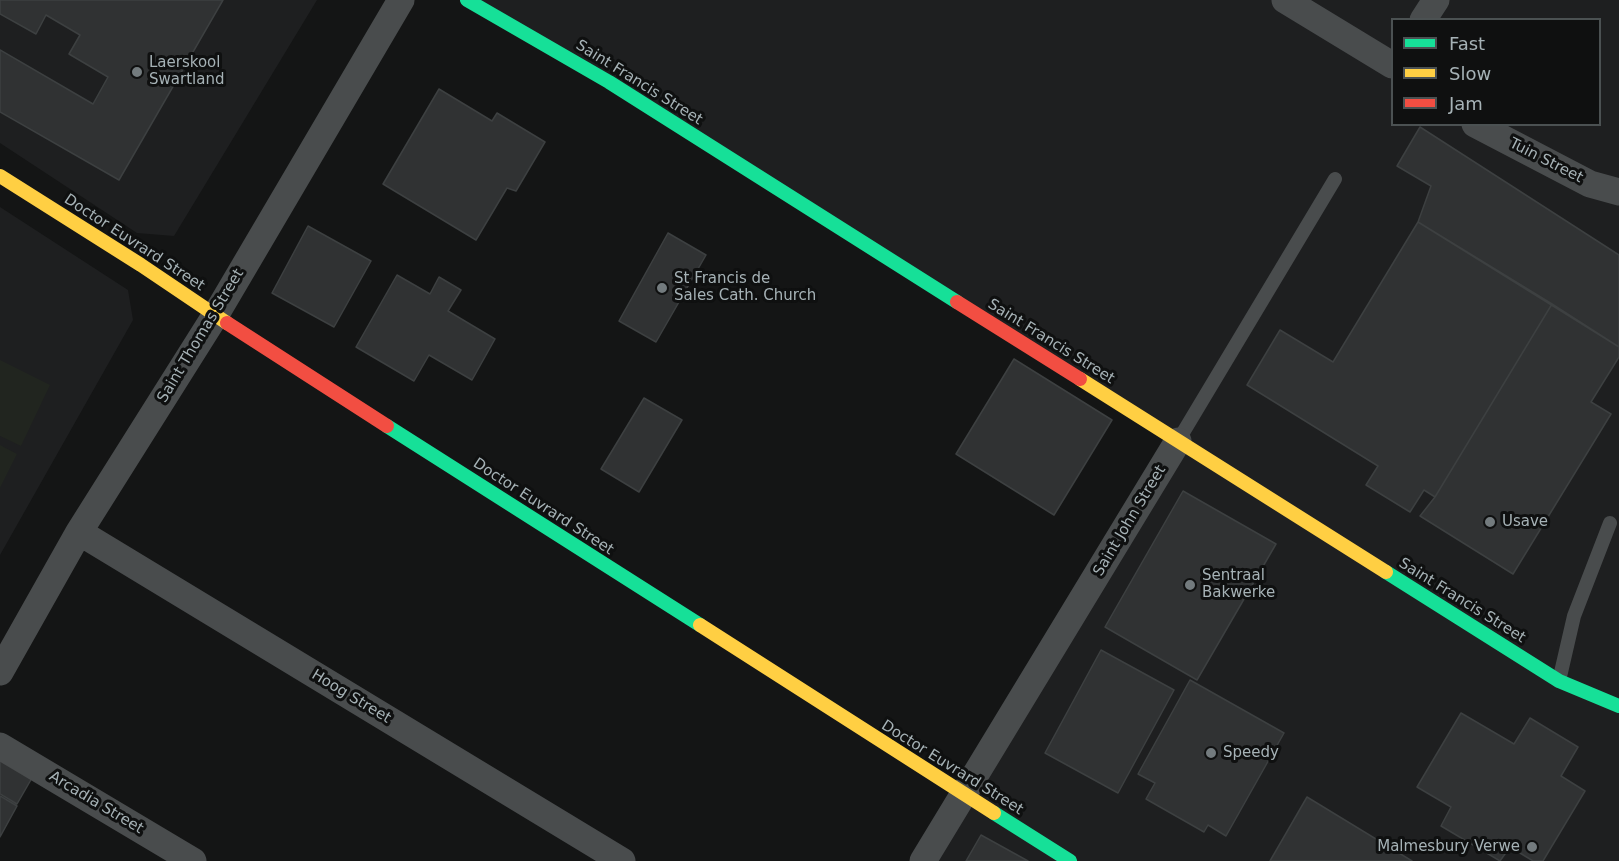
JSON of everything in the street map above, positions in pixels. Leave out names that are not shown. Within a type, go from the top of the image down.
[{"type":"street","name":"Saint Thomas Street","points":[[0,672],[79,532],[214,316],[401,0]]},
{"type":"street","name":"Saint Francis Street","points":[[467,0],[609,82],[1559,681],[1619,706]]},
{"type":"street","points":[[1285,0],[1390,59]]},
{"type":"street","name":"Tuin Street","points":[[1478,126],[1590,184],[1619,192]]},
{"type":"street","name":"Doctor Euvrard Street","points":[[0,176],[141,265],[214,316],[964,796],[1070,861]]},
{"type":"street","name":"Saint John Street","points":[[923,861],[1178,441]]},
{"type":"street","name":"Hoog Street","points":[[79,532],[622,861]]},
{"type":"street","name":"Arcadia Street","points":[[0,746],[193,861]]},
{"type":"lane","name":"Saint John Street","points":[[1178,441],[1335,179]]},
{"type":"lane","points":[[1559,681],[1574,616],[1610,523]]},
{"type":"shaded area","name":"Laerskool Swartland","points":[[0,0],[317,0],[174,236],[137,233],[0,143]]},
{"type":"shaded area","points":[[467,0],[1619,0],[1619,861],[923,861],[1178,441]]},
{"type":"shaded area","points":[[0,207],[128,290],[133,320],[0,555]]},
{"type":"shaded area","points":[[0,360],[50,385],[21,446],[0,436]]},
{"type":"shaded area","points":[[0,445],[17,454],[0,488]]},
{"type":"building","points":[[0,0],[223,0],[119,180],[0,112],[0,50],[93,104],[108,77],[69,54],[80,35],[46,15],[36,34],[0,14]]},
{"type":"building","points":[[439,89],[492,121],[497,113],[545,142],[516,191],[507,188],[476,240],[383,184]]},
{"type":"building","points":[[1420,127],[1619,255],[1619,347],[1418,222],[1431,186],[1397,166]]},
{"type":"building","points":[[1418,222],[1552,304],[1435,497],[1424,490],[1410,512],[1366,485],[1378,466],[1247,385],[1280,330],[1333,362]]},
{"type":"building","points":[[308,226],[371,261],[334,327],[272,293]]},
{"type":"building","name":"St Francis de Sales Cath. Church","points":[[668,233],[706,255],[656,342],[619,321]]},
{"type":"building","points":[[397,275],[430,294],[439,277],[461,290],[448,311],[495,339],[472,380],[429,355],[414,381],[356,347]]},
{"type":"building","points":[[1552,304],[1619,347],[1619,357],[1591,402],[1611,414],[1513,574],[1420,516],[1435,497]]},
{"type":"building","points":[[1014,359],[1112,420],[1054,515],[956,454]]},
{"type":"building","points":[[644,398],[682,420],[639,492],[601,469]]},
{"type":"building","name":"Sentraal Bakwerke","points":[[1183,491],[1276,544],[1197,680],[1105,627]]},
{"type":"building","points":[[1101,650],[1174,690],[1118,793],[1045,753]]},
{"type":"building","name":"Speedy","points":[[1190,680],[1284,733],[1226,836],[1208,825],[1204,832],[1146,799],[1155,783],[1138,774]]},
{"type":"building","points":[[1461,713],[1514,744],[1530,718],[1578,747],[1561,776],[1585,791],[1543,861],[1533,861],[1510,847],[1500,861],[1441,826],[1451,807],[1417,787]]},
{"type":"building","points":[[0,750],[36,771],[17,804],[0,794]]},
{"type":"building","points":[[0,796],[17,806],[0,837]]},
{"type":"building","points":[[1307,797],[1412,861],[1270,861]]},
{"type":"building","points":[[981,835],[1028,861],[966,861]]},
{"type":"traffic: fast","points":[[467,0],[609,82],[957,302]]},
{"type":"traffic: fast","points":[[387,426],[700,625]]},
{"type":"traffic: fast","points":[[1386,572],[1559,681],[1619,706]]},
{"type":"traffic: fast","points":[[994,813],[1070,861]]},
{"type":"traffic: slow","points":[[0,176],[141,265],[227,323]]},
{"type":"traffic: slow","points":[[1080,379],[1386,572]]},
{"type":"traffic: slow","points":[[700,625],[994,813]]},
{"type":"traffic: jam","points":[[957,302],[1080,379]]},
{"type":"traffic: jam","points":[[227,323],[387,426]]},
{"type":"place","name":"Laerskool Swartland","points":[[137,72]]},
{"type":"place","name":"St Francis de Sales Cath. Church","points":[[662,288]]},
{"type":"place","name":"Usave","points":[[1490,522]]},
{"type":"place","name":"Sentraal Bakwerke","points":[[1190,585]]},
{"type":"place","name":"Speedy","points":[[1211,753]]},
{"type":"place","name":"Malmesbury Verwe","points":[[1532,847]]}]
